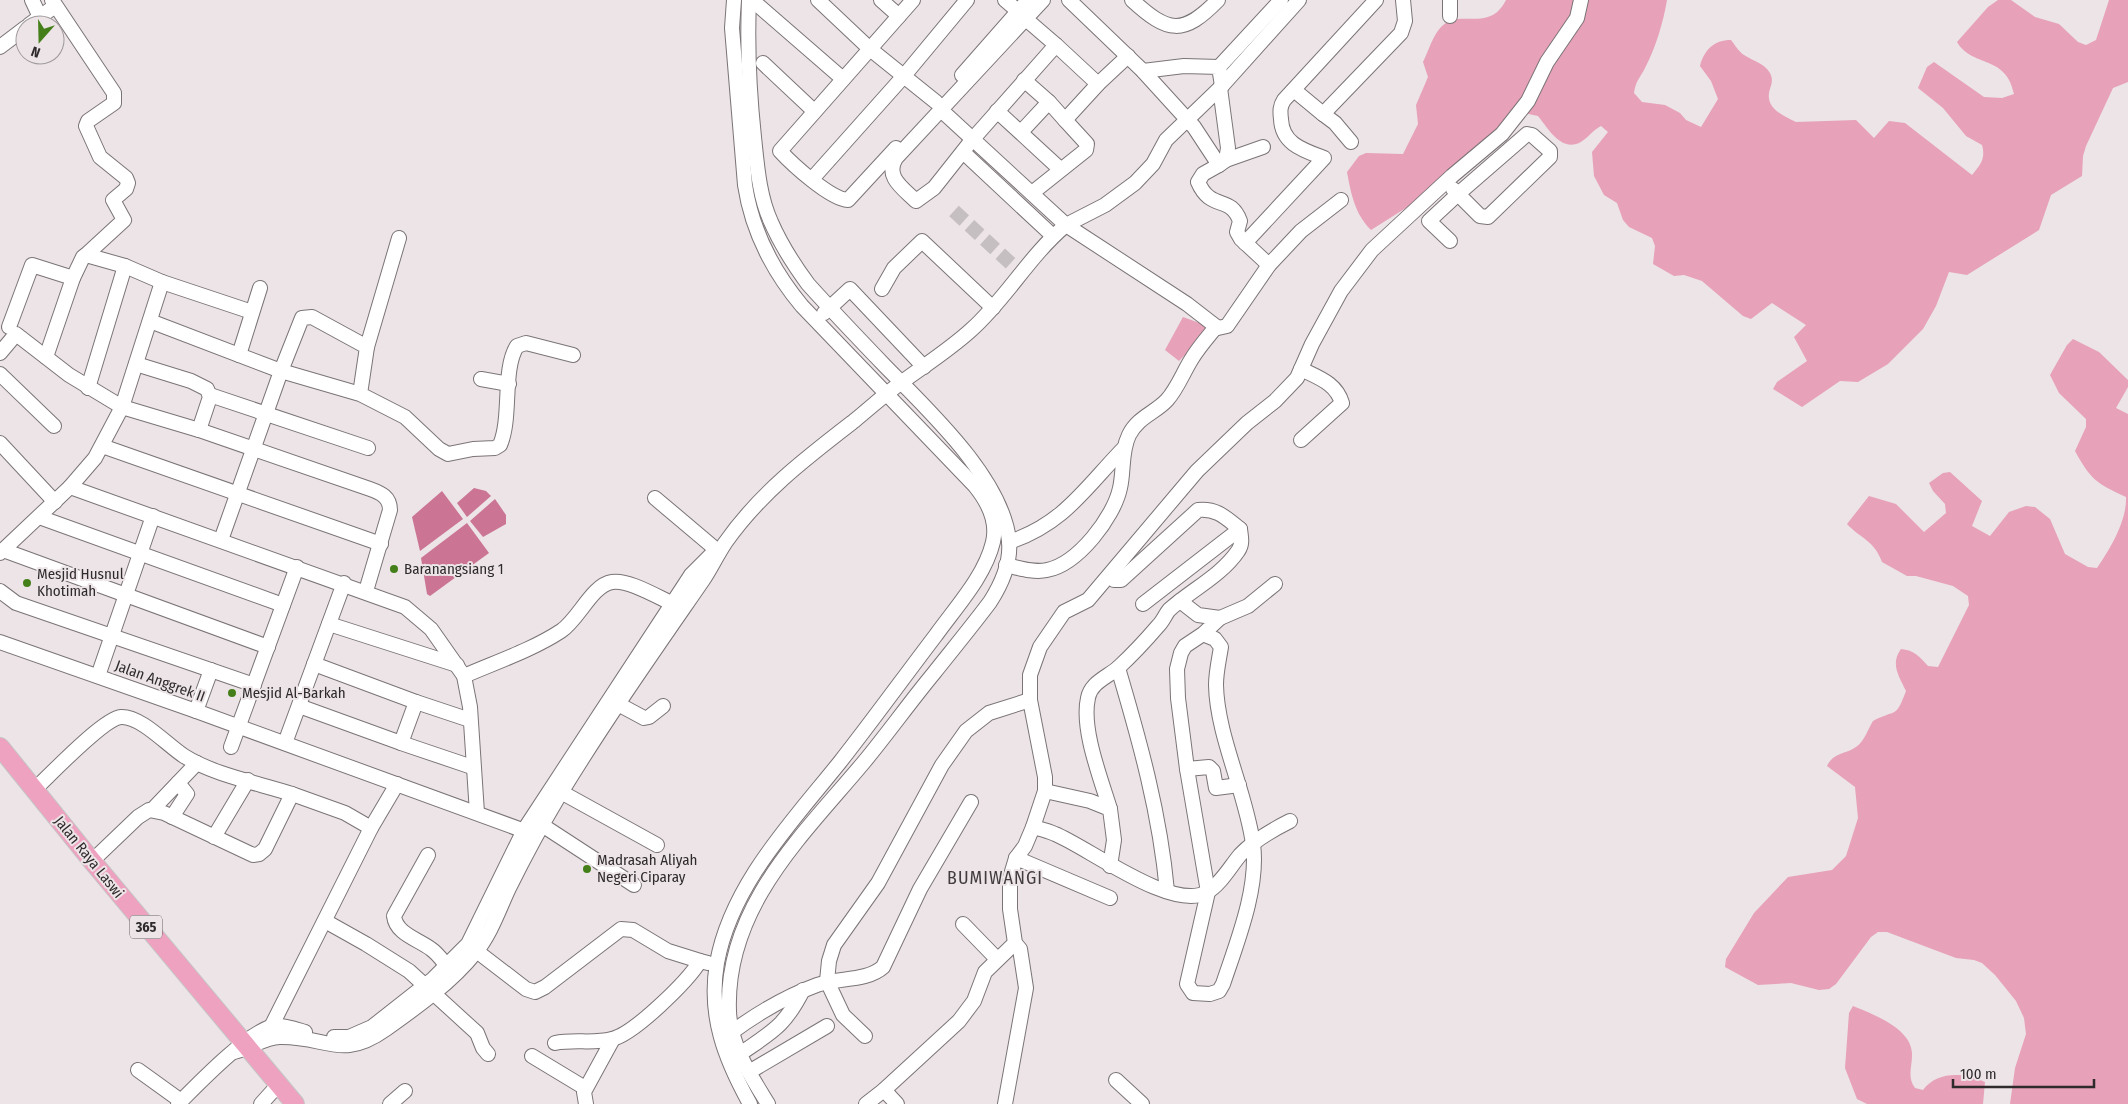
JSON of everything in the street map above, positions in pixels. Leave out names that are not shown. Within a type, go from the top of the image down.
[{"type":"main road","name":"Jalan Raya Laswi","points":[[0,747],[242,1048],[279,1084],[296,1104]]},
{"type":"street","points":[[32,0],[34,15]]},
{"type":"street","points":[[734,0],[734,54],[748,209],[765,251],[786,287],[823,314],[894,388],[975,486],[987,504],[993,519],[994,538],[988,556],[971,585],[935,637],[925,667],[767,869],[738,946],[725,966],[716,1012],[722,1045],[750,1104]]},
{"type":"street","points":[[750,0],[746,52],[759,180],[770,221],[792,263],[823,314]]},
{"type":"street","points":[[750,0],[843,79]]},
{"type":"street","points":[[818,0],[870,49],[939,106],[972,140],[1066,225],[1180,299],[1216,327],[1222,329],[1227,326],[1269,265],[1302,231],[1341,200]]},
{"type":"street","points":[[881,0],[899,16]]},
{"type":"street","points":[[756,152],[780,150],[913,0]]},
{"type":"street","points":[[812,179],[903,77],[967,0]]},
{"type":"street","points":[[1005,0],[1098,84]]},
{"type":"street","points":[[1023,16],[1028,0]]},
{"type":"street","points":[[780,150],[812,179],[842,200],[850,199],[1023,16],[1043,0]]},
{"type":"street","points":[[1069,0],[1143,71],[1222,162]]},
{"type":"street","points":[[1132,0],[1160,22],[1174,27],[1199,19],[1218,0]]},
{"type":"street","points":[[1143,71],[1184,66],[1219,67],[1282,0]]},
{"type":"street","points":[[242,1048],[278,1037],[334,1046],[358,1045],[387,1028],[473,947],[534,830],[638,664],[677,606],[697,567],[719,549],[768,490],[789,471],[973,328],[993,308],[1022,270],[1052,236],[1066,225],[1105,206],[1135,183],[1153,164],[1166,140],[1221,87],[1299,0]]},
{"type":"street","points":[[1245,243],[1324,158],[1298,148],[1282,132],[1281,106],[1376,0]]},
{"type":"street","points":[[1323,114],[1401,33],[1405,21],[1402,0]]},
{"type":"street","points":[[1450,0],[1450,16]]},
{"type":"street","points":[[1005,1104],[1017,1030],[1024,1012],[1026,988],[1020,949],[1015,943],[1010,909],[1010,878],[1016,858],[1025,846],[1033,828],[1045,791],[1030,700],[1030,675],[1036,655],[1064,612],[1088,600],[1197,470],[1247,423],[1275,401],[1297,378],[1319,330],[1356,270],[1372,250],[1447,183],[1452,176],[1502,134],[1528,100],[1547,62],[1577,18],[1581,0]]},
{"type":"street","points":[[41,15],[53,3],[115,95],[113,104],[87,122],[86,126],[100,157],[126,178],[128,183],[126,189],[113,200],[124,220],[80,260],[46,357]]},
{"type":"street","points":[[0,47],[15,36]]},
{"type":"street","points":[[939,106],[896,158],[892,170],[894,177],[916,202],[934,188],[972,140],[1056,45]]},
{"type":"street","points":[[1065,120],[1098,84],[1128,56]]},
{"type":"street","points":[[763,63],[814,111]]},
{"type":"street","points":[[1219,67],[1228,148],[1222,162]]},
{"type":"street","points":[[1024,80],[1049,102],[1083,139],[1087,147],[1060,168],[1036,197],[1038,220]]},
{"type":"street","points":[[1294,90],[1335,123],[1351,142]]},
{"type":"street","points":[[1021,132],[1049,102]]},
{"type":"street","points":[[997,112],[1060,168]]},
{"type":"street","points":[[1447,183],[1458,194],[1480,216],[1488,217],[1550,157],[1550,151],[1532,135],[1522,135],[1458,194],[1429,221],[1450,241]]},
{"type":"street","points":[[1263,147],[1222,162],[1203,174],[1198,182],[1208,199],[1226,204],[1233,209],[1240,221],[1239,236],[1269,265]]},
{"type":"street","points":[[963,152],[1038,220],[1052,236]]},
{"type":"street","points":[[360,394],[367,347],[399,238]]},
{"type":"street","points":[[929,248],[993,308]]},
{"type":"street","points":[[86,255],[125,266],[162,282],[252,312]]},
{"type":"street","points":[[0,353],[32,265],[73,278]]},
{"type":"street","points":[[88,388],[125,266]]},
{"type":"street","points":[[162,282],[122,407],[102,446],[70,487],[1,551],[268,647]]},
{"type":"street","points":[[239,355],[260,288]]},
{"type":"street","points":[[823,314],[850,289],[924,367]]},
{"type":"street","points":[[221,540],[300,320],[305,316],[316,318],[367,347]]},
{"type":"street","points":[[150,321],[281,371],[360,394],[397,411],[415,424],[438,449],[455,454],[472,449],[499,446],[503,436],[514,352],[520,344],[536,345],[573,355]]},
{"type":"street","points":[[8,327],[88,388],[122,407],[199,430],[384,495],[389,502],[390,510],[366,592]]},
{"type":"street","points":[[1009,542],[1035,532],[1062,515],[1086,492],[1124,448],[1134,426],[1168,399],[1192,358],[1216,327]]},
{"type":"street","points":[[136,364],[191,381],[207,389],[210,395],[199,430]]},
{"type":"street","points":[[1301,369],[1332,385],[1339,393],[1342,403],[1301,440]]},
{"type":"street","points":[[0,374],[54,426]]},
{"type":"street","points":[[481,379],[509,384]]},
{"type":"street","points":[[799,826],[925,667],[950,652],[990,602],[1000,583],[1006,565],[1009,542],[1002,514],[983,476],[931,414],[894,388]]},
{"type":"street","points":[[210,395],[368,448]]},
{"type":"street","points":[[0,443],[55,502]]},
{"type":"street","points":[[102,446],[381,544]]},
{"type":"street","points":[[1006,565],[1032,571],[1049,570],[1065,562],[1086,544],[1100,529],[1116,503],[1120,488],[1124,448]]},
{"type":"street","points":[[70,487],[366,592],[405,607],[415,614],[431,630],[461,670],[470,720],[472,767],[477,813]]},
{"type":"street","points":[[655,498],[719,549]]},
{"type":"street","points":[[1109,576],[1114,580],[1121,580],[1198,510],[1210,508],[1220,513],[1240,529],[1242,543],[1238,551],[1208,580],[1180,602],[1118,668],[1092,687],[1087,708],[1090,736],[1110,809],[1114,840],[1110,866]]},
{"type":"street","points":[[98,676],[153,516]]},
{"type":"street","points":[[39,517],[283,605]]},
{"type":"street","points":[[1143,604],[1240,529]]},
{"type":"street","points":[[231,747],[297,567]]},
{"type":"street","points":[[329,624],[461,670],[561,631],[575,618],[598,589],[607,583],[622,582],[677,606]]},
{"type":"street","points":[[285,743],[344,584]]},
{"type":"street","points":[[1204,634],[1215,640],[1221,647],[1216,670],[1218,704],[1253,844],[1254,866],[1245,914],[1223,984],[1215,994],[1198,994],[1189,990],[1187,981],[1208,892],[1187,769],[1178,698],[1178,669],[1181,653],[1185,646],[1204,634],[1220,618],[1248,606],[1275,584]]},
{"type":"street","points":[[0,591],[16,603],[254,685]]},
{"type":"street","points":[[1180,602],[1190,612],[1220,618]]},
{"type":"street","points":[[935,637],[950,652]]},
{"type":"street","name":"Jalan Anggrek II","points":[[0,642],[477,813],[534,830],[634,885]]},
{"type":"street","points":[[314,664],[470,720]]},
{"type":"street","points":[[534,830],[618,704],[638,664]]},
{"type":"street","points":[[1118,668],[1154,798],[1162,839],[1167,891]]},
{"type":"street","points":[[196,711],[211,670]]},
{"type":"street","points":[[865,1036],[843,1016],[827,981],[829,961],[834,945],[878,883],[953,747],[966,731],[989,713],[1030,700]]},
{"type":"street","points":[[401,742],[416,702]]},
{"type":"street","points":[[618,704],[644,718],[649,717],[663,706]]},
{"type":"street","points":[[299,706],[472,767]]},
{"type":"street","points":[[34,790],[103,726],[120,717],[131,719],[147,728],[197,763],[345,813],[371,828]]},
{"type":"street","points":[[92,861],[138,817],[153,809],[197,763]]},
{"type":"street","points":[[1187,769],[1209,767],[1213,771],[1216,788],[1239,784]]},
{"type":"street","points":[[214,837],[248,780]]},
{"type":"street","points":[[172,817],[187,794],[178,783]]},
{"type":"street","points":[[138,1070],[179,1103],[242,1048],[271,1027],[371,828],[397,784]]},
{"type":"street","points":[[1045,791],[1090,801],[1110,809]]},
{"type":"street","points":[[561,792],[657,845]]},
{"type":"street","points":[[153,809],[253,855],[259,854],[266,846],[292,794]]},
{"type":"street","points":[[732,1032],[766,1010],[803,990],[827,981],[872,975],[883,967],[920,890],[971,802]]},
{"type":"street","points":[[1033,828],[1055,834],[1110,866],[1167,891],[1189,896],[1208,892],[1253,844],[1290,821]]},
{"type":"street","points":[[428,855],[394,916],[395,923],[399,929],[432,949],[447,966]]},
{"type":"street","points":[[1016,858],[1110,898]]},
{"type":"street","points":[[325,922],[394,961],[429,989],[477,1033],[483,1048],[488,1054]]},
{"type":"street","points":[[963,924],[997,959]]},
{"type":"street","points":[[473,947],[526,989],[535,992],[546,987],[621,929],[633,930],[668,951],[700,961],[725,966]]},
{"type":"street","points":[[866,1104],[884,1090],[959,1021],[974,1001],[985,972],[1015,943]]},
{"type":"street","points":[[271,1027],[286,1027],[335,1038],[349,1037],[372,1027],[429,989],[447,966],[473,947]]},
{"type":"street","points":[[555,1043],[572,1040],[613,1039],[628,1032],[678,988],[700,961]]},
{"type":"street","points":[[725,966],[732,1032],[740,1054],[768,1104]]},
{"type":"street","points":[[740,1054],[781,1025],[790,1015],[803,990]]},
{"type":"street","points":[[749,1072],[827,1026]]},
{"type":"street","points":[[586,1104],[585,1088],[613,1039]]},
{"type":"street","points":[[532,1056],[585,1088]]},
{"type":"street","points":[[1116,1080],[1142,1104]]},
{"type":"street","points":[[262,1104],[279,1084]]},
{"type":"street","points":[[884,1090],[897,1104]]},
{"type":"street","points":[[390,1104],[404,1092]]},
{"type":"shaded area","points":[[1506,0],[1667,0],[1656,43],[1637,82],[1634,93],[1642,102],[1665,105],[1680,113],[1686,120],[1701,127],[1718,99],[1711,81],[1700,66],[1702,60],[1707,51],[1715,44],[1731,40],[1742,54],[1762,64],[1768,70],[1772,77],[1769,101],[1775,110],[1785,116],[1796,122],[1856,120],[1874,138],[1889,121],[1905,123],[1972,175],[1983,158],[1982,145],[1966,136],[1943,108],[1918,88],[1927,67],[1934,62],[1984,97],[2002,98],[2014,94],[2010,81],[2004,73],[1963,50],[1957,42],[1988,7],[1998,0],[2011,0],[2035,17],[2059,24],[2078,42],[2086,45],[2096,40],[2109,0],[2128,0],[2128,82],[2113,88],[2086,146],[2083,156],[2082,176],[2051,195],[2039,230],[1967,275],[1949,272],[1936,306],[1923,329],[1888,364],[1858,382],[1840,381],[1802,407],[1773,389],[1777,382],[1807,361],[1794,337],[1806,325],[1772,303],[1751,319],[1743,316],[1702,281],[1684,275],[1674,276],[1653,264],[1655,246],[1652,238],[1629,227],[1623,220],[1617,203],[1604,195],[1594,176],[1592,152],[1608,132],[1601,126],[1579,143],[1566,144],[1550,132],[1538,116],[1519,112],[1506,120],[1417,201],[1371,230],[1366,224],[1354,203],[1347,172],[1359,156],[1366,153],[1403,154],[1418,124],[1416,105],[1428,77],[1423,62],[1438,30],[1448,21],[1491,16],[1499,10]]},
{"type":"shaded area","points":[[1183,317],[1202,324],[1209,330],[1179,361],[1165,350]]},
{"type":"shaded area","points":[[2073,339],[2099,352],[2128,380],[2128,387],[2116,408],[2128,414],[2128,1104],[2010,1104],[2015,1068],[2026,1034],[2024,1018],[2016,1001],[1995,975],[1982,963],[1956,958],[1887,932],[1878,932],[1871,937],[1836,984],[1829,989],[1819,990],[1791,983],[1758,985],[1725,967],[1726,959],[1754,913],[1788,877],[1832,870],[1846,856],[1858,818],[1855,787],[1827,766],[1836,756],[1859,745],[1873,721],[1894,712],[1900,706],[1906,691],[1898,675],[1896,665],[1901,649],[1913,652],[1928,666],[1938,667],[1969,605],[1968,596],[1953,586],[1916,576],[1907,576],[1882,562],[1871,544],[1847,524],[1869,496],[1896,504],[1924,532],[1946,513],[1945,504],[1933,491],[1929,483],[1943,473],[1950,472],[1982,501],[1972,526],[1990,536],[2009,512],[2026,506],[2035,507],[2050,519],[2065,554],[2088,567],[2097,568],[2112,544],[2124,516],[2126,497],[2095,480],[2081,461],[2075,451],[2086,427],[2086,419],[2059,393],[2050,375],[2067,345]]},
{"type":"shaded area","points":[[474,488],[486,491],[491,496],[467,517],[457,503]]},
{"type":"shaded area","points":[[442,491],[463,519],[420,551],[412,517]]},
{"type":"shaded area","points":[[495,499],[506,515],[506,524],[483,537],[470,521]]},
{"type":"shaded area","points":[[467,523],[489,553],[430,596],[427,594],[421,558]]},
{"type":"shaded area","points":[[1853,1006],[1881,1018],[1899,1030],[1906,1038],[1911,1046],[1911,1080],[1915,1088],[1923,1090],[1936,1079],[1943,1076],[1968,1076],[1985,1082],[1983,1104],[1867,1104],[1857,1099],[1845,1068],[1849,1013]]},
{"type":"tunnel","points":[[954,211],[1020,272]]},
{"type":"place","name":"Baranangsiang 1","points":[[394,569]]},
{"type":"place","name":"Mesjid Husnul Khotimah","points":[[27,583]]},
{"type":"place","name":"Mesjid Al-Barkah","points":[[232,693]]},
{"type":"place","name":"Madrasah Aliyah Negeri Ciparay","points":[[587,869]]},
{"type":"district","name":"BUMIWANGI","points":[[995,878]]}]
